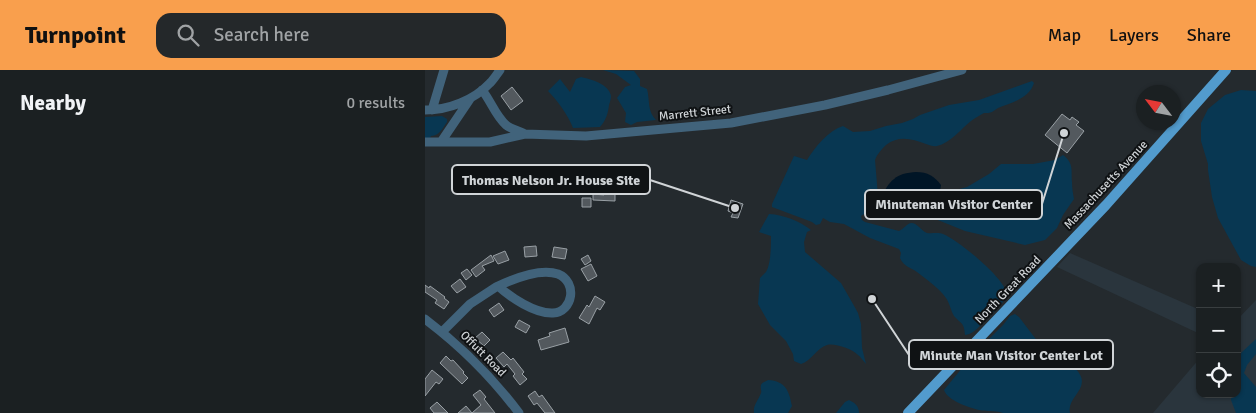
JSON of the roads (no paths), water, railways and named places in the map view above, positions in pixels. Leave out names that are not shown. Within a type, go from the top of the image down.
[{"type":"main road","name":"Massachusetts Avenue","points":[[1064,250],[1226,70]]},
{"type":"main road","name":"North Great Road","points":[[908,413],[1064,250]]},
{"type":"street","points":[[444,70],[428,110],[452,107],[470,99],[490,83],[500,70]]},
{"type":"street","name":"Marrett Street","points":[[425,142],[490,142],[525,134],[586,136],[731,123],[825,105],[962,70]]},
{"type":"street","points":[[482,90],[507,126],[525,134]]},
{"type":"street","points":[[441,142],[470,99]]},
{"type":"street","points":[[442,332],[470,304],[483,294],[498,286],[515,278],[534,274],[558,274],[567,281],[571,288],[572,297],[561,310],[554,313],[545,312],[529,307],[498,286]]},
{"type":"street","name":"Offutt Road","points":[[425,319],[466,352],[484,370],[519,413]]},
{"type":"place","name":"Minuteman Visitor Center","points":[[1064,133]]},
{"type":"place","name":"Thomas Nelson Jr. House Site","points":[[735,208]]},
{"type":"place","name":"Minute Man Visitor Center Lot","points":[[872,299]]}]
